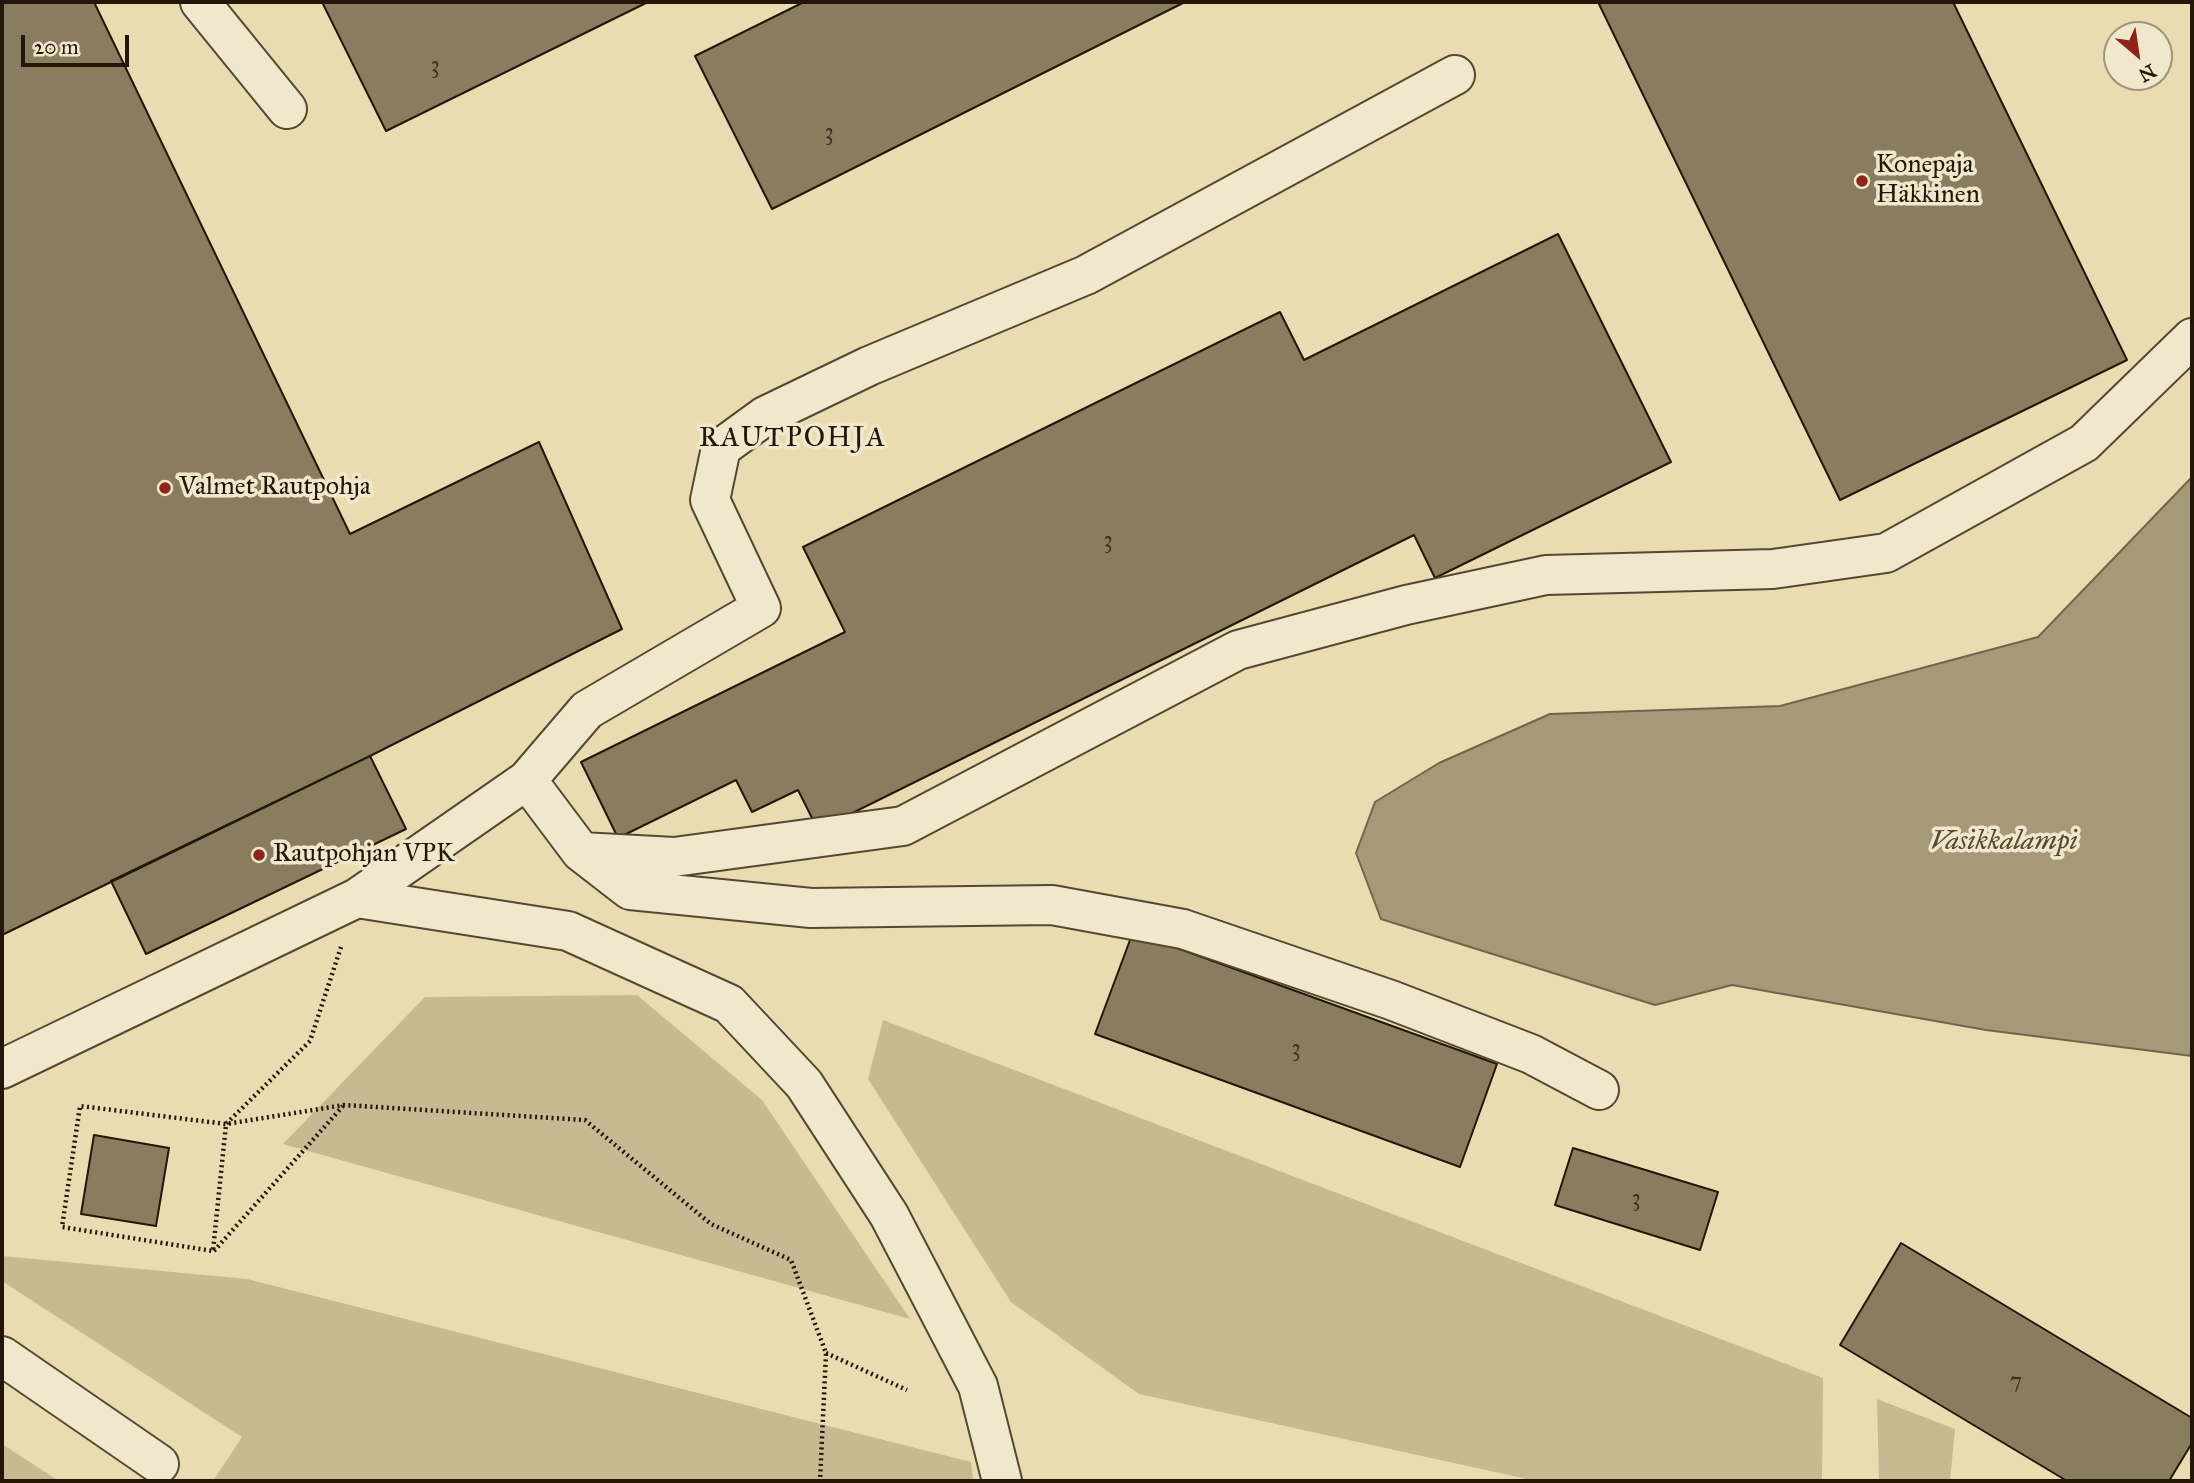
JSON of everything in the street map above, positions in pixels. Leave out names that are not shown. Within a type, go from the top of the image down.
[{"type":"lane","points":[[200,2],[287,109]]},
{"type":"lane","points":[[2,1069],[357,898],[527,779],[587,710],[761,608],[710,500],[721,448],[765,416],[869,366],[1086,275],[1454,75]]},
{"type":"lane","points":[[581,852],[674,857],[903,826],[1238,650],[1406,605],[1546,575],[1773,569],[1886,553],[2084,443],[2192,338]]},
{"type":"lane","points":[[527,779],[581,852],[630,890],[811,908],[1052,905],[1182,929],[1391,1000],[1518,1049],[1599,1090]]},
{"type":"lane","points":[[357,898],[568,931],[729,1004],[804,1083],[890,1215],[978,1386],[1002,1481]]},
{"type":"lane","points":[[2,1356],[159,1464]]},
{"type":"path","points":[[213,1251],[226,1124],[310,1041],[357,898]]},
{"type":"path","points":[[213,1251],[344,1105]]},
{"type":"path","points":[[213,1251],[62,1227],[80,1106],[226,1124],[344,1105],[585,1120],[711,1224],[791,1260],[826,1353],[820,1481]]},
{"type":"path","points":[[826,1353],[907,1390]]},
{"type":"shaded area","points":[[637,995],[762,1100],[910,1319],[283,1144],[425,997]]},
{"type":"shaded area","points":[[883,1020],[1823,1378],[1822,1481],[1536,1481],[1139,1394],[1011,1302],[868,1079]]},
{"type":"shaded area","points":[[2,1256],[247,1279],[971,1462],[973,1481],[213,1481],[242,1437],[2,1281]]},
{"type":"shaded area","points":[[1877,1399],[1955,1429],[1950,1481],[1879,1481]]},
{"type":"shaded area","points":[[2,1444],[59,1481],[2,1481]]},
{"type":"water","name":"Vasikkalampi","points":[[2192,477],[2192,1056],[1986,1030],[1732,985],[1655,1005],[1381,919],[1356,853],[1375,802],[1439,763],[1550,714],[1780,706],[2038,637]]},
{"type":"building","name":"Valmet Rautpohja","points":[[94,2],[350,534],[539,442],[622,629],[370,756],[2,935],[2,4]]},
{"type":"building","points":[[322,2],[648,2],[386,131]]},
{"type":"building","points":[[804,2],[1185,2],[772,209],[695,56]]},
{"type":"building","name":"Konepaja Häkkinen","points":[[1598,2],[1953,2],[2127,360],[1840,500]]},
{"type":"building","points":[[1558,234],[1671,462],[1435,578],[1414,535],[818,830],[798,790],[752,812],[736,780],[618,838],[581,762],[845,632],[803,547],[1280,312],[1304,360]]},
{"type":"building","name":"Rautpohjan VPK","points":[[370,756],[406,829],[146,954],[111,881]]},
{"type":"building","points":[[1133,932],[1497,1064],[1460,1167],[1095,1034]]},
{"type":"building","points":[[94,1135],[169,1148],[156,1226],[81,1214]]},
{"type":"building","points":[[1573,1148],[1718,1192],[1700,1250],[1555,1205]]},
{"type":"building","points":[[1901,1243],[2192,1418],[2192,1443],[2169,1481],[2067,1481],[1840,1345]]},
{"type":"place","name":"Konepaja Häkkinen","points":[[1862,181]]},
{"type":"place","name":"Valmet Rautpohja","points":[[165,488]]},
{"type":"place","name":"Rautpohjan VPK","points":[[259,855]]},
{"type":"district","name":"RAUTPOHJA","points":[[793,439]]}]
